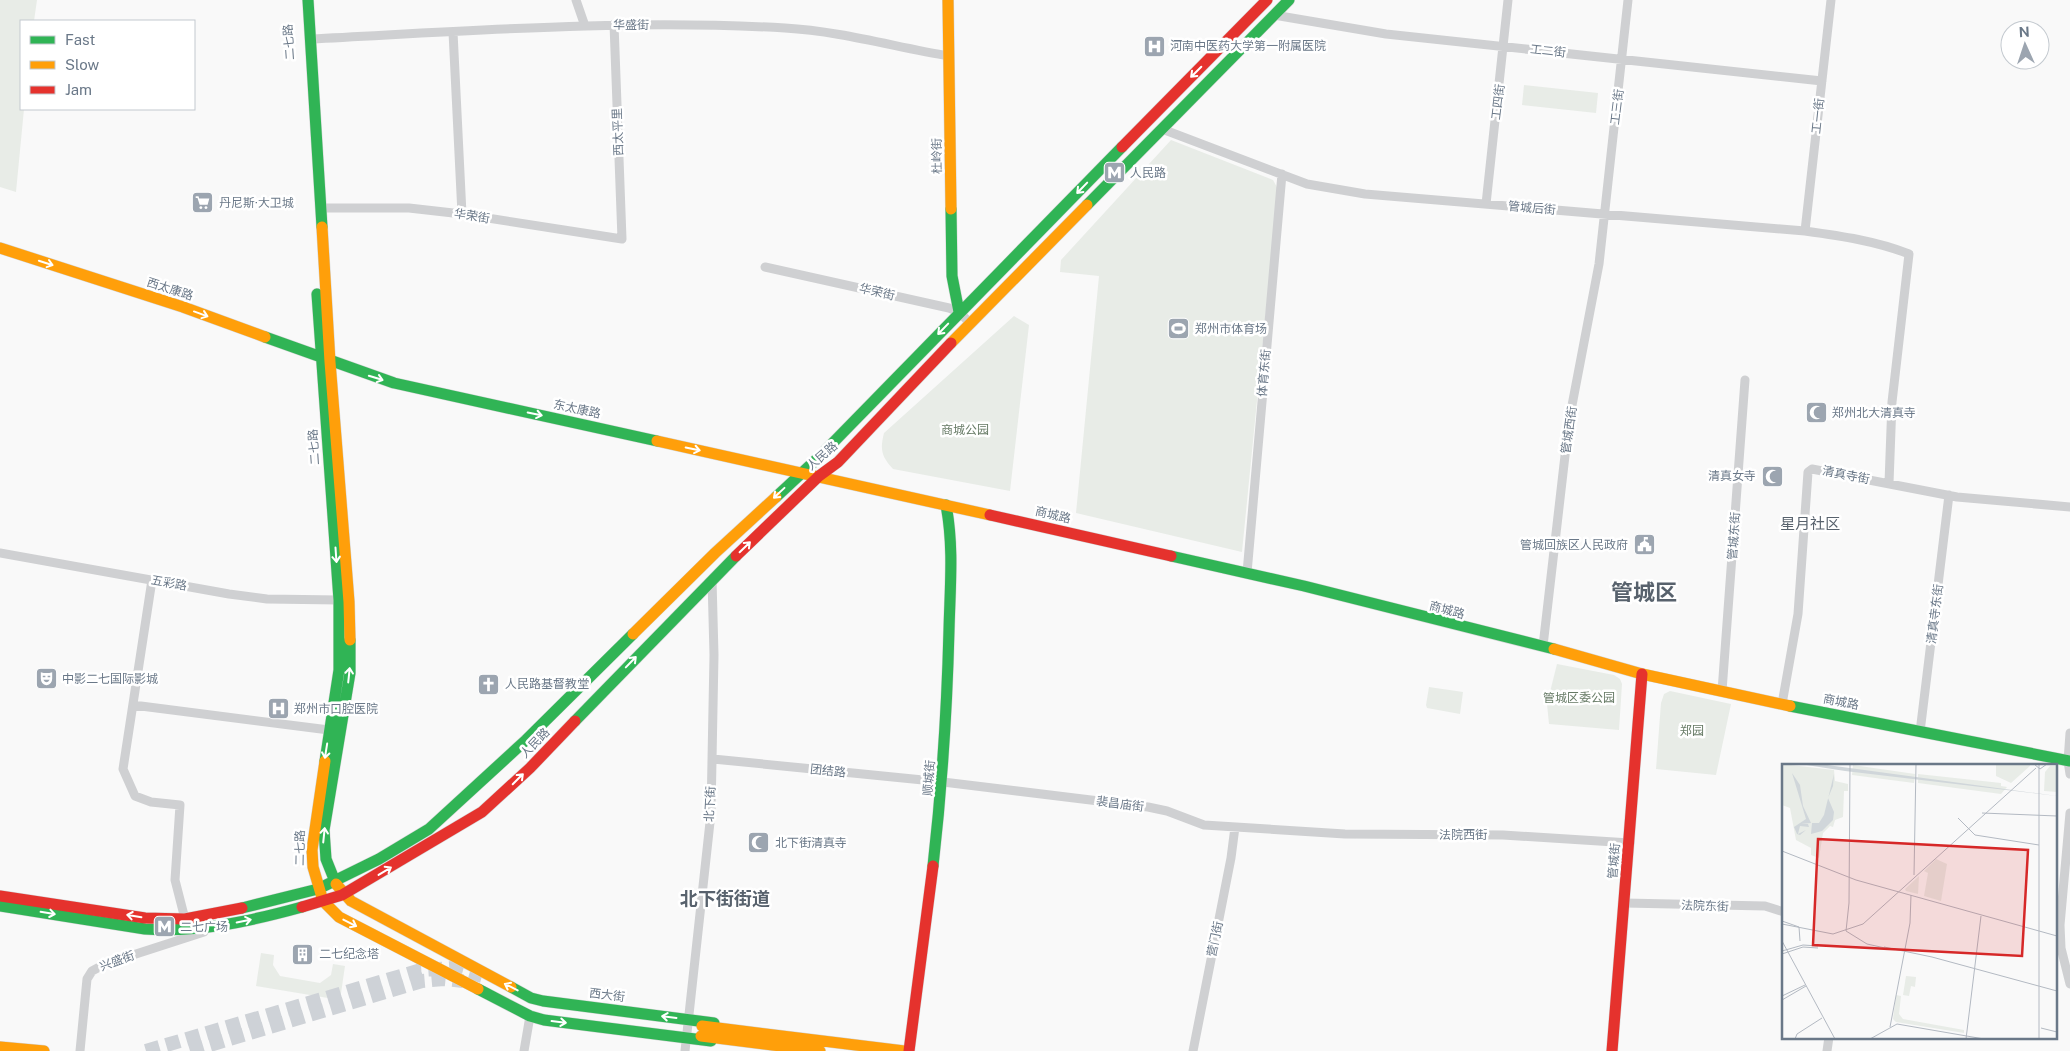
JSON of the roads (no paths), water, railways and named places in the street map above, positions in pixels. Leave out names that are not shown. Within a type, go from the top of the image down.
[{"type":"main road","name":"二七路","points":[[299,0],[326,360],[349,602],[351,642],[350,673],[323,843],[328,865],[335,882]]},
{"type":"main road","name":"二七路","points":[[308,0],[321,208],[326,360],[339,600],[339,670],[312,850],[313,867],[318,889]]},
{"type":"main road","name":"杜岭街","points":[[948,0],[952,276],[959,312]]},
{"type":"main road","name":"人民路","points":[[0,896],[145,918],[185,919],[219,914],[318,889],[379,859],[429,829],[526,740],[715,553],[819,457],[959,312],[1267,0]]},
{"type":"main road","name":"人民路","points":[[0,906],[145,929],[169,930],[220,926],[342,895],[482,812],[530,768],[712,579],[819,476],[838,462],[970,323],[1289,0]]},
{"type":"main road","name":"西太康路","points":[[0,248],[183,307],[326,360]]},
{"type":"main road","name":"东太康路","points":[[326,360],[394,383],[819,476]]},
{"type":"main road","name":"商城路","points":[[819,476],[1247,573],[1542,646],[1642,674],[2069,761]]},
{"type":"main road","name":"顺城街","points":[[907,1051],[931,894],[943,782],[949,694],[951,556],[951,538],[946,505]]},
{"type":"main road","name":"管城街","points":[[1612,1051],[1642,674]]},
{"type":"main road","name":"西大街","points":[[335,882],[342,895],[358,906],[531,998],[686,1028],[787,1051]]},
{"type":"main road","name":"西大街","points":[[318,889],[323,901],[339,917],[530,1016],[544,1020],[686,1028],[891,1045],[907,1051]]},
{"type":"main road","points":[[820,1051],[702,1031],[907,1051]]},
{"type":"main road","points":[[0,1047],[44,1051]]},
{"type":"street","points":[[576,0],[585,26]]},
{"type":"street","name":"工四街","points":[[1486,204],[1508,0]]},
{"type":"street","name":"工三街","points":[[1605,214],[1628,0]]},
{"type":"street","name":"工一街","points":[[1806,231],[1831,0]]},
{"type":"street","name":"工二街","points":[[1274,15],[1386,34],[1822,81]]},
{"type":"street","name":"华盛街","points":[[311,39],[614,24],[785,28],[821,31],[949,56]]},
{"type":"street","name":"西太平里","points":[[614,24],[622,240]]},
{"type":"street","points":[[453,32],[462,214]]},
{"type":"street","name":"管城后街","points":[[1162,129],[1308,184],[1356,192],[1806,231],[1892,247],[1909,254]]},
{"type":"street","name":"体育东街","points":[[1247,573],[1282,174]]},
{"type":"street","name":"华荣街","points":[[321,208],[409,208],[462,214],[622,240]]},
{"type":"street","name":"管城西街","points":[[1542,646],[1569,422],[1599,264],[1605,214]]},
{"type":"street","name":"清真寺街","points":[[1782,704],[1798,614],[1808,472],[1816,469],[1889,483],[1892,402],[1909,254]]},
{"type":"street","name":"华荣街","points":[[765,267],[959,312]]},
{"type":"street","points":[[959,312],[970,323]]},
{"type":"street","name":"管城东街","points":[[1722,691],[1745,380]]},
{"type":"street","points":[[1889,483],[1949,496],[2070,507]]},
{"type":"street","name":"清真寺东街","points":[[1920,732],[1949,496]]},
{"type":"street","name":"五彩路","points":[[0,553],[252,597],[339,600]]},
{"type":"street","name":"北下街","points":[[685,1051],[686,1028],[711,813],[714,655],[712,579]]},
{"type":"street","points":[[152,580],[123,769],[135,796],[151,802],[180,805],[175,880],[185,919]]},
{"type":"street","points":[[133,705],[329,730]]},
{"type":"street","points":[[2070,733],[2070,774]]},
{"type":"street","name":"团结路","points":[[713,759],[943,782]]},
{"type":"street","name":"裴昌庙街","points":[[943,782],[1167,811],[1204,825],[1296,830]]},
{"type":"street","points":[[2070,813],[2060,925],[2070,984]]},
{"type":"street","name":"营门街","points":[[1193,1051],[1230,866],[1235,827]]},
{"type":"street","name":"法院西街","points":[[1296,830],[1383,835],[1503,835],[1630,843]]},
{"type":"street","name":"法院东街","points":[[1624,903],[1736,907],[1766,906],[1782,911]]},
{"type":"street","name":"兴盛街","points":[[80,1051],[86,980],[92,971],[105,964],[220,926]]},
{"type":"street","points":[[524,1051],[530,1016]]},
{"type":"street","points":[[1827,1051],[1829,1038]]},
{"type":"tunnel","points":[[146,1051],[421,970],[453,968],[482,976]]},
{"type":"tunnel","points":[[190,1051],[422,981],[444,979],[463,981]]},
{"type":"place","name":"河南中医药大学第一附属医院","points":[[1154,46]]},
{"type":"place","name":"人民路","points":[[1114,173]]},
{"type":"place","name":"丹尼斯·大卫城","points":[[203,203]]},
{"type":"place","name":"郑州市体育场","points":[[1179,329]]},
{"type":"place","name":"郑州北大清真寺","points":[[1816,413]]},
{"type":"place","name":"清真女寺","points":[[1772,476]]},
{"type":"place","name":"管城回族区人民政府","points":[[1644,545]]},
{"type":"place","name":"中影二七国际影城","points":[[46,679]]},
{"type":"place","name":"人民路基督教堂","points":[[489,684]]},
{"type":"place","name":"郑州市口腔医院","points":[[278,709]]},
{"type":"place","name":"北下街清真寺","points":[[759,843]]},
{"type":"place","name":"二七广场","points":[[164,927]]},
{"type":"place","name":"二七纪念塔","points":[[303,954]]},
{"type":"district","name":"星月社区","points":[[1810,524]]},
{"type":"district","name":"管城区","points":[[1644,592]]},
{"type":"district","name":"北下街街道","points":[[725,899]]},
{"type":"park label","name":"商城公园","points":[[965,430]]},
{"type":"park label","name":"管城区委公园","points":[[1579,698]]},
{"type":"park label","name":"郑园","points":[[1692,731]]}]
